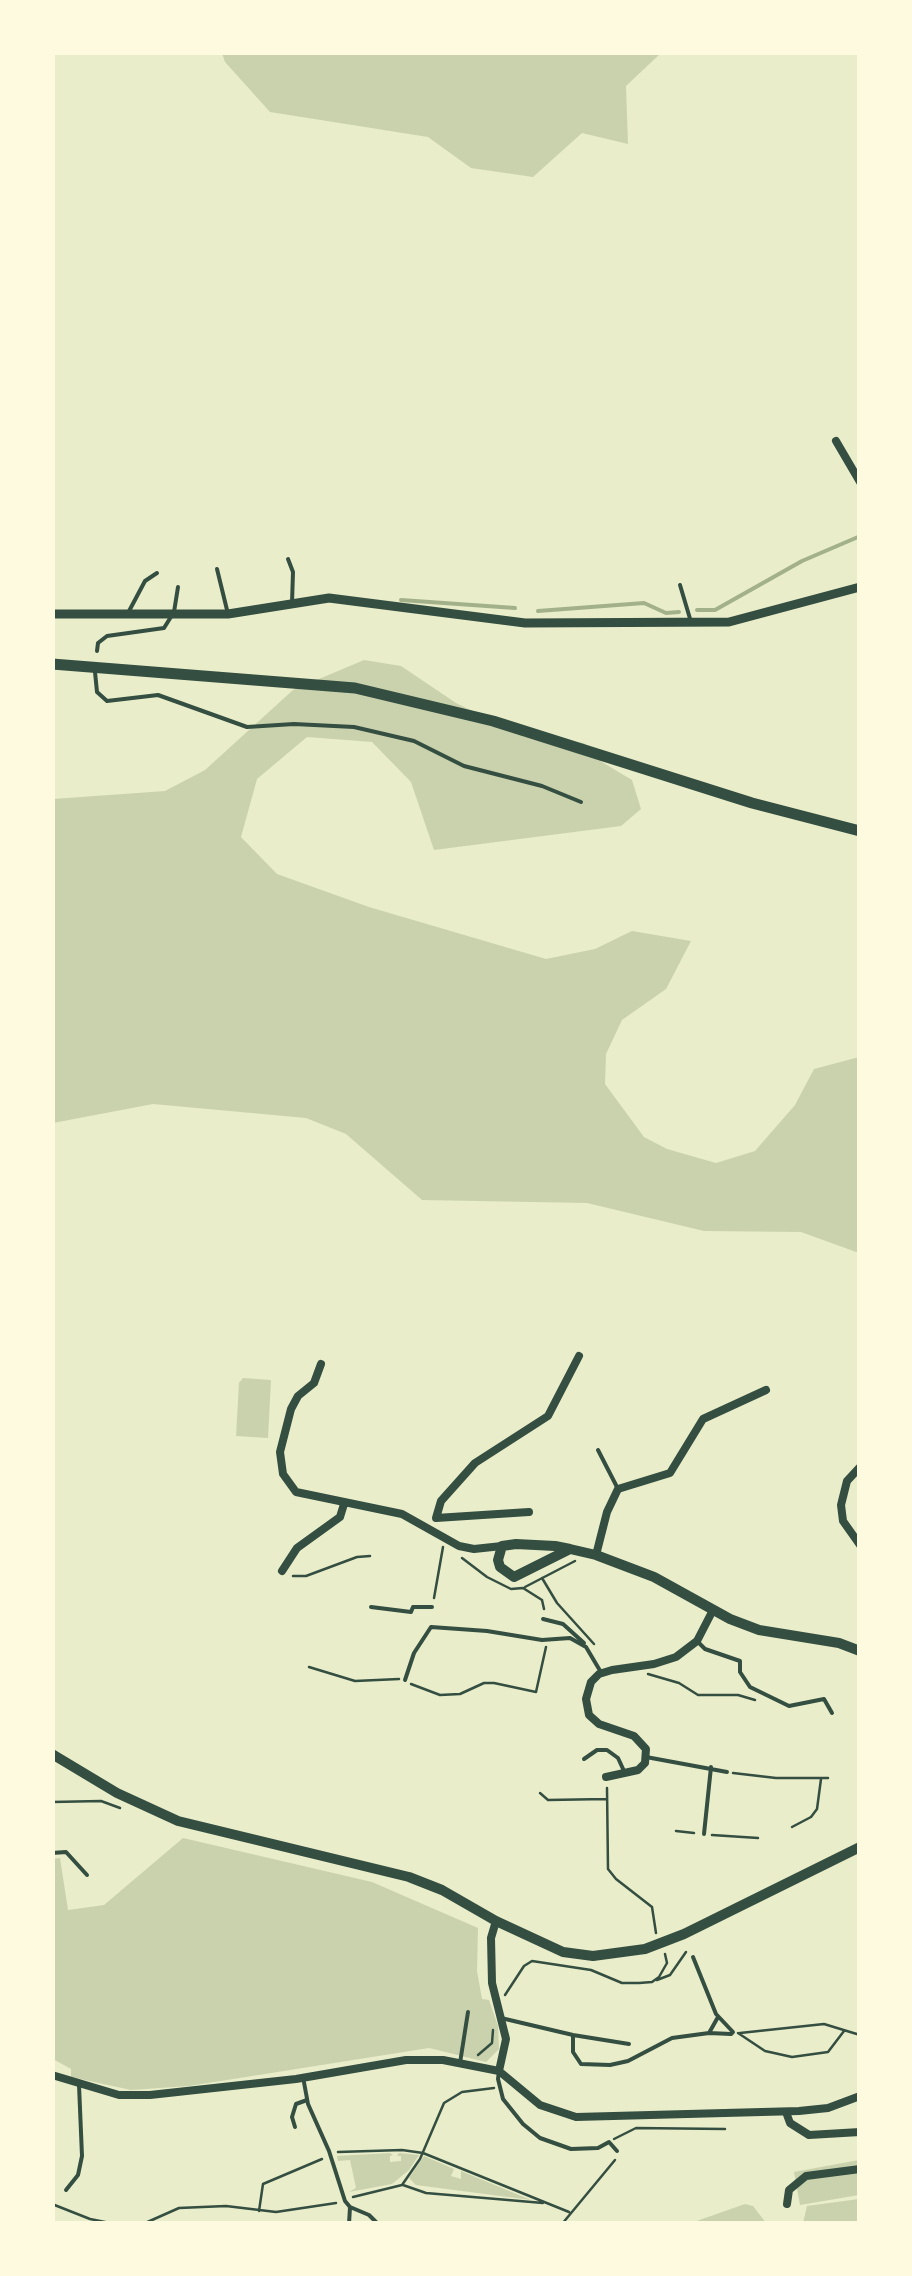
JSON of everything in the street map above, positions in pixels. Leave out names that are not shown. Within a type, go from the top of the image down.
[{"type":"highway","points":[[52,664],[356,688],[493,721],[752,803],[860,831]]},
{"type":"main road","points":[[570,1549],[514,1577],[500,1567],[502,1546],[534,1544],[570,1549],[596,1555],[654,1577],[759,1630],[839,1642],[860,1651]]},
{"type":"main road","points":[[52,1754],[117,1793],[178,1821],[409,1877],[563,1952],[610,1956],[645,1949],[684,1934],[860,1847]]},
{"type":"street","points":[[836,441],[860,482]]},
{"type":"street","points":[[52,614],[228,614],[329,598],[525,623],[729,622],[860,587]]},
{"type":"street","points":[[430,1528],[442,1501],[475,1463],[548,1416],[578,1356]]},
{"type":"street","points":[[321,1364],[314,1383],[298,1396],[285,1426],[280,1452],[283,1474],[296,1492],[402,1514],[430,1528],[447,1545],[474,1549],[502,1546]]},
{"type":"street","points":[[596,1555],[606,1512],[618,1489],[670,1474],[703,1419],[766,1390]]},
{"type":"street","points":[[860,1467],[846,1481],[841,1505],[843,1521],[860,1545]]},
{"type":"street","points":[[282,1571],[297,1548],[340,1517],[344,1504]]},
{"type":"street","points":[[436,1518],[528,1512]]},
{"type":"street","points":[[606,1776],[638,1770],[646,1757],[644,1746],[634,1736],[599,1724],[589,1715],[588,1688],[602,1674],[676,1657],[697,1641],[713,1610]]},
{"type":"street","points":[[496,1921],[490,1962],[497,2017],[506,2039],[499,2071]]},
{"type":"street","points":[[52,2075],[119,2095],[172,2095],[396,2060],[461,2058],[499,2071],[540,2105],[576,2116],[786,2112],[828,2108],[860,2096]]},
{"type":"street","points":[[786,2112],[790,2123],[809,2135],[860,2132]]},
{"type":"street","points":[[786,2204],[789,2190],[806,2176],[860,2169]]},
{"type":"lane","points":[[288,558],[293,572],[292,602]]},
{"type":"lane","points":[[217,569],[228,614]]},
{"type":"lane","points":[[128,613],[145,581],[157,573]]},
{"type":"lane","points":[[680,584],[691,622]]},
{"type":"lane","points":[[96,650],[107,636],[157,631],[167,625],[178,587]]},
{"type":"lane","points":[[96,672],[97,692],[107,701],[152,694],[246,726],[354,727],[414,741],[470,768],[542,786],[581,802]]},
{"type":"lane","points":[[598,1450],[618,1489]]},
{"type":"lane","points":[[371,1607],[411,1612],[413,1607],[432,1608]]},
{"type":"lane","points":[[543,1619],[563,1624],[586,1647],[602,1674]]},
{"type":"lane","points":[[405,1680],[414,1653],[431,1628],[547,1640],[570,1638],[586,1647]]},
{"type":"lane","points":[[697,1641],[723,1657],[740,1661],[744,1680],[771,1697],[795,1707],[824,1700],[832,1713]]},
{"type":"lane","points":[[584,1759],[597,1750],[607,1750],[618,1758],[626,1775]]},
{"type":"lane","points":[[646,1757],[727,1772]]},
{"type":"lane","points":[[704,1834],[711,1767]]},
{"type":"lane","points":[[52,1852],[70,1854],[87,1875]]},
{"type":"lane","points":[[573,2035],[573,2052],[580,2064],[610,2065],[628,2061],[672,2038],[733,2032],[718,2017],[694,1957]]},
{"type":"lane","points":[[461,2058],[468,2012]]},
{"type":"lane","points":[[497,2017],[629,2044]]},
{"type":"lane","points":[[709,2032],[718,2017]]},
{"type":"lane","points":[[499,2071],[503,2099],[522,2124],[540,2138],[571,2149],[598,2148],[609,2142],[617,2151]]},
{"type":"lane","points":[[303,2077],[307,2100],[350,2208],[349,2224]]},
{"type":"lane","points":[[66,2190],[78,2175],[82,2156],[79,2085]]},
{"type":"lane","points":[[294,2127],[296,2104],[307,2100]]},
{"type":"lane","points":[[350,2208],[369,2215],[378,2224]]},
{"type":"path","points":[[432,1608],[447,1545]]},
{"type":"path","points":[[456,1553],[487,1577],[511,1589],[524,1588],[542,1578],[557,1602],[591,1636],[597,1650]]},
{"type":"path","points":[[282,1571],[299,1577],[370,1556]]},
{"type":"path","points":[[524,1588],[544,1603],[543,1619]]},
{"type":"path","points":[[308,1667],[362,1682],[405,1680],[440,1695],[460,1694],[494,1683],[536,1692],[547,1640]]},
{"type":"path","points":[[634,1667],[698,1695],[738,1695],[762,1701],[771,1697]]},
{"type":"path","points":[[727,1772],[776,1778],[828,1778]]},
{"type":"path","points":[[606,1776],[608,1869],[652,1907],[654,1926]]},
{"type":"path","points":[[792,1827],[817,1809],[821,1778]]},
{"type":"path","points":[[540,1794],[548,1800],[607,1798]]},
{"type":"path","points":[[676,1831],[758,1838]]},
{"type":"path","points":[[461,2058],[488,2049],[497,2017],[524,1966],[532,1961],[591,1970],[622,1982],[656,1980],[670,1975],[688,1951],[694,1957]]},
{"type":"path","points":[[656,1980],[667,1960]]},
{"type":"path","points":[[844,2031],[828,2052],[792,2057],[765,2051],[739,2034],[824,2024],[860,2035]]},
{"type":"path","points":[[609,2142],[636,2128],[725,2128]]},
{"type":"path","points":[[259,2211],[263,2184],[330,2155],[358,2150],[413,2150],[570,2212]]},
{"type":"path","points":[[562,2224],[614,2164],[617,2151]]},
{"type":"path","points":[[402,2185],[426,2193],[544,2203]]},
{"type":"path","points":[[52,2204],[115,2224]]},
{"type":"green space","points":[[222,52],[661,53],[626,86],[628,144],[582,133],[533,177],[471,168],[428,137],[270,112],[225,62]]},
{"type":"green space","points":[[364,660],[401,666],[456,703],[525,737],[584,743],[602,762],[632,780],[641,809],[621,826],[434,850],[411,782],[372,742],[307,737],[257,779],[241,837],[277,874],[369,907],[546,959],[595,949],[632,931],[691,941],[666,989],[622,1020],[606,1054],[605,1084],[644,1137],[667,1149],[716,1163],[755,1151],[795,1105],[814,1069],[859,1057],[859,1253],[801,1232],[704,1231],[587,1203],[422,1200],[346,1134],[306,1118],[153,1104],[53,1123],[53,799],[165,791],[205,770],[293,690]]},
{"type":"green space","points":[[243,1378],[271,1380],[268,1438],[236,1436],[239,1383]]},
{"type":"green space","points":[[183,1838],[372,1882],[478,1928],[477,1971],[482,1999],[489,2000],[498,2026],[499,2049],[486,2062],[429,2048],[189,2086],[131,2090],[71,2077],[71,2069],[53,2059],[52,1859],[60,1858],[68,1910],[104,1905]]},
{"type":"green space","points":[[390,2153],[390,2162],[401,2161],[399,2153],[419,2155],[392,2184],[349,2192],[356,2188],[350,2160],[338,2161],[337,2156]]},
{"type":"green space","points":[[424,2156],[454,2169],[451,2176],[461,2179],[461,2171],[531,2200],[416,2185],[409,2178]]},
{"type":"green space","points":[[859,2160],[859,2195],[800,2205],[794,2172]]},
{"type":"green space","points":[[859,2199],[859,2223],[803,2223],[807,2206]]},
{"type":"green space","points":[[745,2204],[753,2206],[766,2223],[691,2223]]},
{"type":"waterway","points":[[697,610],[715,610],[802,561],[858,537]]},
{"type":"waterway","points":[[401,600],[515,608]]},
{"type":"waterway","points":[[538,611],[644,603],[666,613],[679,612]]}]
